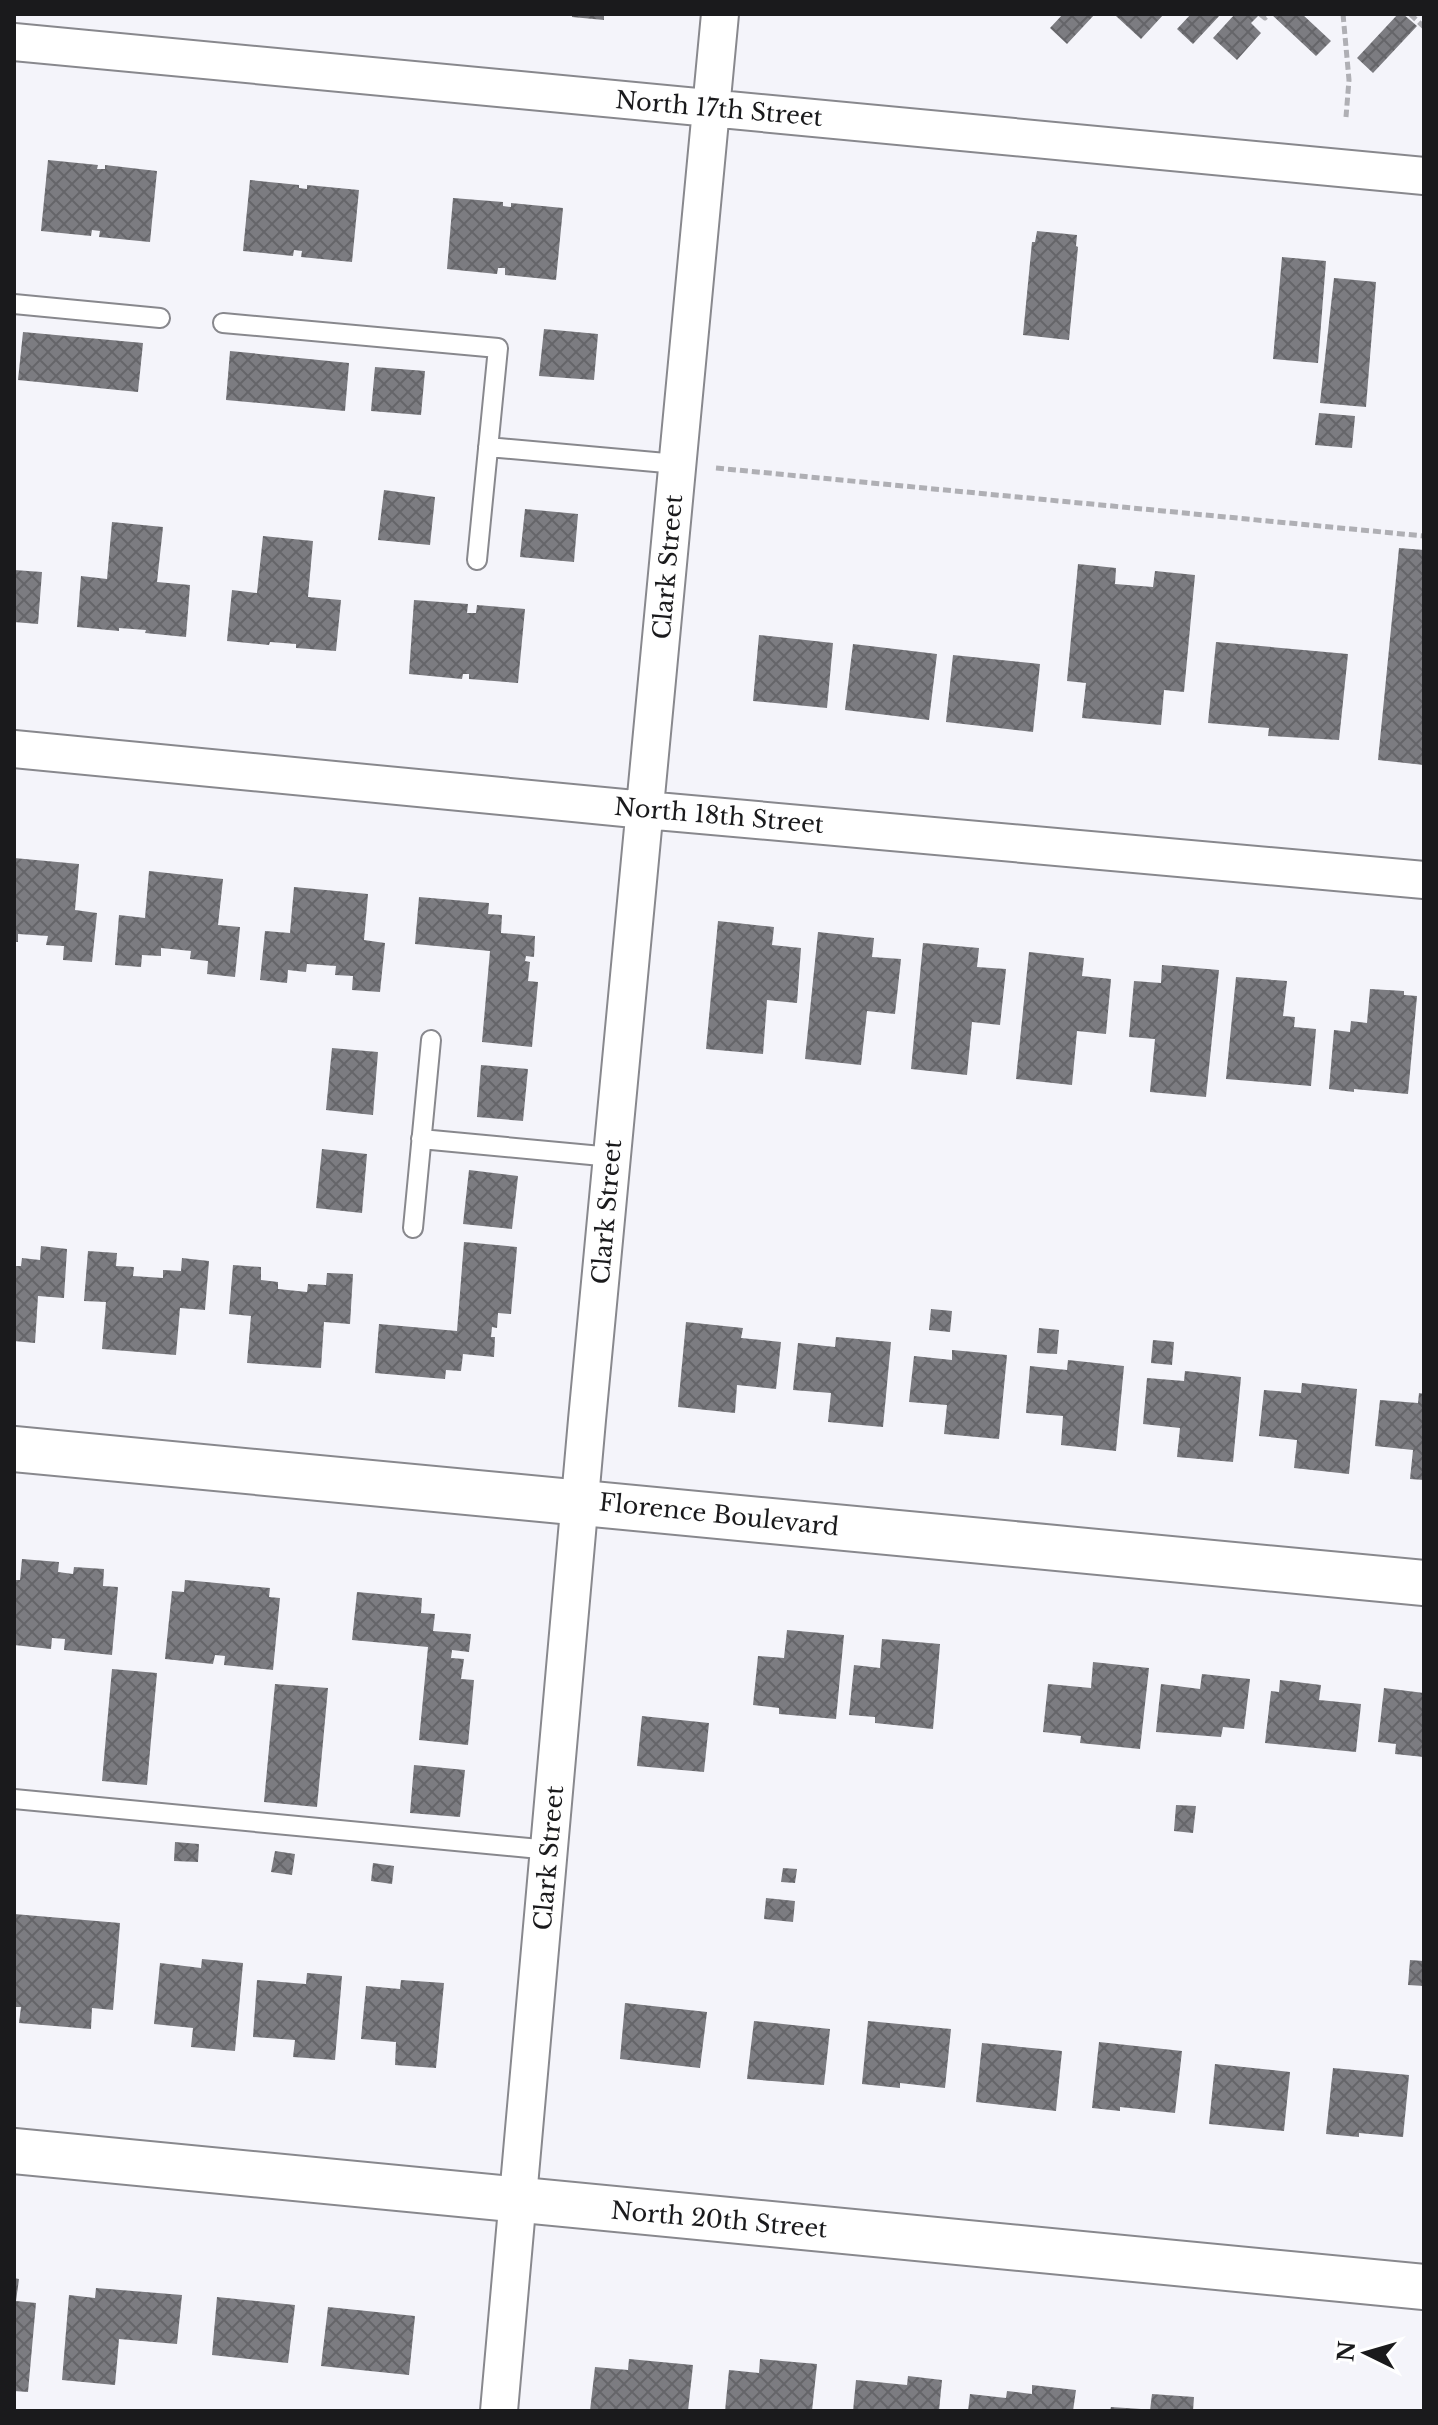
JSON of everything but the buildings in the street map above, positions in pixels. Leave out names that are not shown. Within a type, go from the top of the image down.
[{"type":"street","name":"Clark Street","points":[[499,2411],[580,1502],[720,14]]},
{"type":"street","name":"North 17th Street","points":[[14,42],[1424,176]]},
{"type":"street","name":"North 18th Street","points":[[14,749],[1424,880]]},
{"type":"street","name":"Florence Boulevard","points":[[14,1449],[1424,1583]]},
{"type":"street","name":"North 20th Street","points":[[14,2151],[1424,2287]]},
{"type":"lane","points":[[14,304],[160,318]]},
{"type":"lane","points":[[223,323],[498,348],[477,560]]},
{"type":"lane","points":[[488,447],[677,464]]},
{"type":"lane","points":[[413,1228],[431,1040]]},
{"type":"lane","points":[[421,1139],[612,1157]]},
{"type":"lane","points":[[14,1799],[550,1850]]},
{"type":"path","points":[[1260,14],[1265,18],[1269,14]]},
{"type":"path","points":[[1343,14],[1349,80],[1346,117]]},
{"type":"path","points":[[1410,14],[1424,27]]},
{"type":"path","points":[[677,464],[1424,536]]}]
